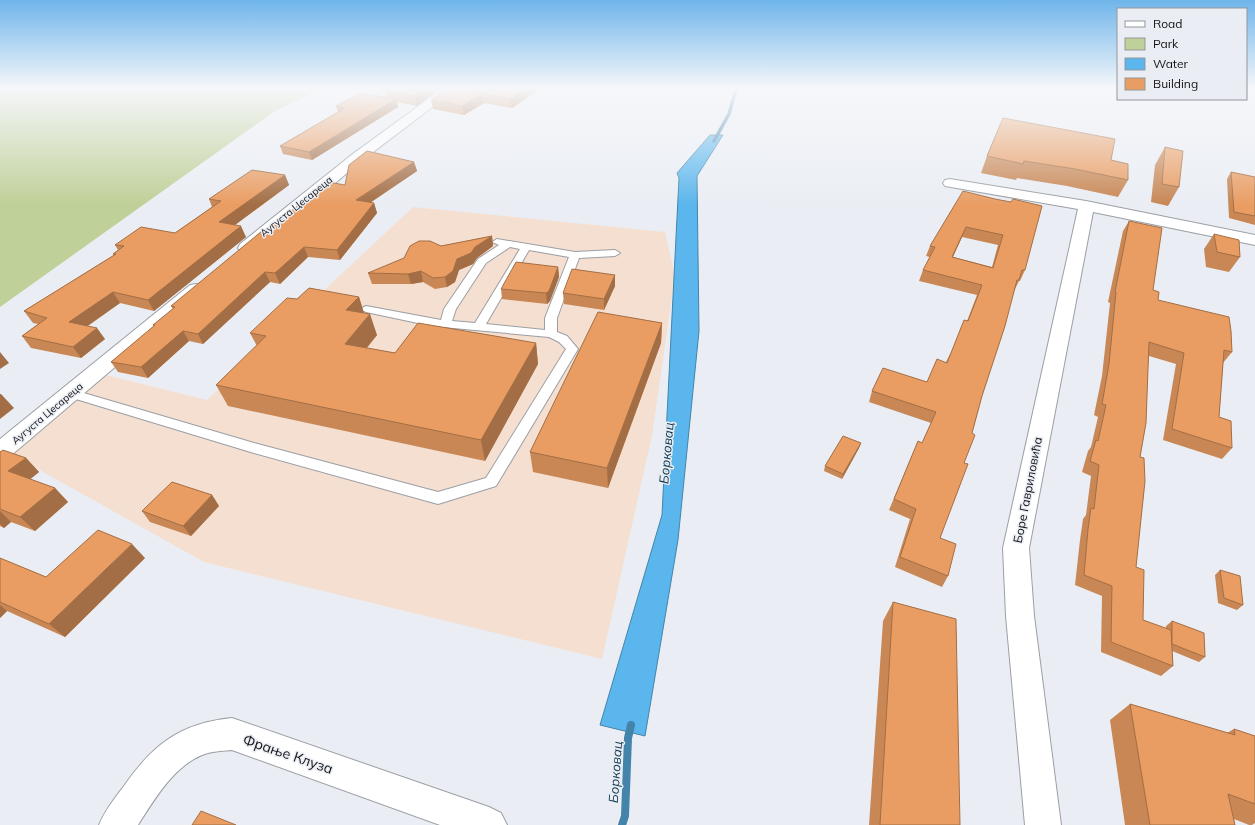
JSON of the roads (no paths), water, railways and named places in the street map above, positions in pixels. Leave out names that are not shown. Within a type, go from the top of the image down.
[{"type":"street","name":"Аугуста Цесареца","points":[[235,256],[359,156],[398,128]]},
{"type":"street","points":[[950,183],[1086,206],[1255,240]]},
{"type":"street","name":"Боре Гавриловића","points":[[1043,825],[1020,616],[1016,548],[1086,206]]},
{"type":"street","name":"Аугуста Цесареца","points":[[0,452],[211,276]]},
{"type":"street","name":"Фрање Клуза","points":[[117,825],[153,775],[173,753],[202,737],[216,734],[232,734],[489,825]]},
{"type":"lane","points":[[446,324],[450,309],[482,261],[502,243],[575,255],[616,253]]},
{"type":"lane","points":[[478,328],[526,247]]},
{"type":"lane","points":[[551,334],[551,318],[575,255]]},
{"type":"lane","points":[[70,393],[254,448],[438,498],[491,482],[572,349],[563,339],[551,334],[432,323],[366,308]]},
{"type":"water","points":[[710,135],[723,135],[697,176],[699,331],[678,540],[645,736],[600,725],[662,515],[679,178],[677,173]]},
{"type":"waterway","name":"Борковац","points":[[714,141],[722,128]]},
{"type":"waterway","name":"Борковац","points":[[622,825],[625,816],[628,738],[631,725]]}]
